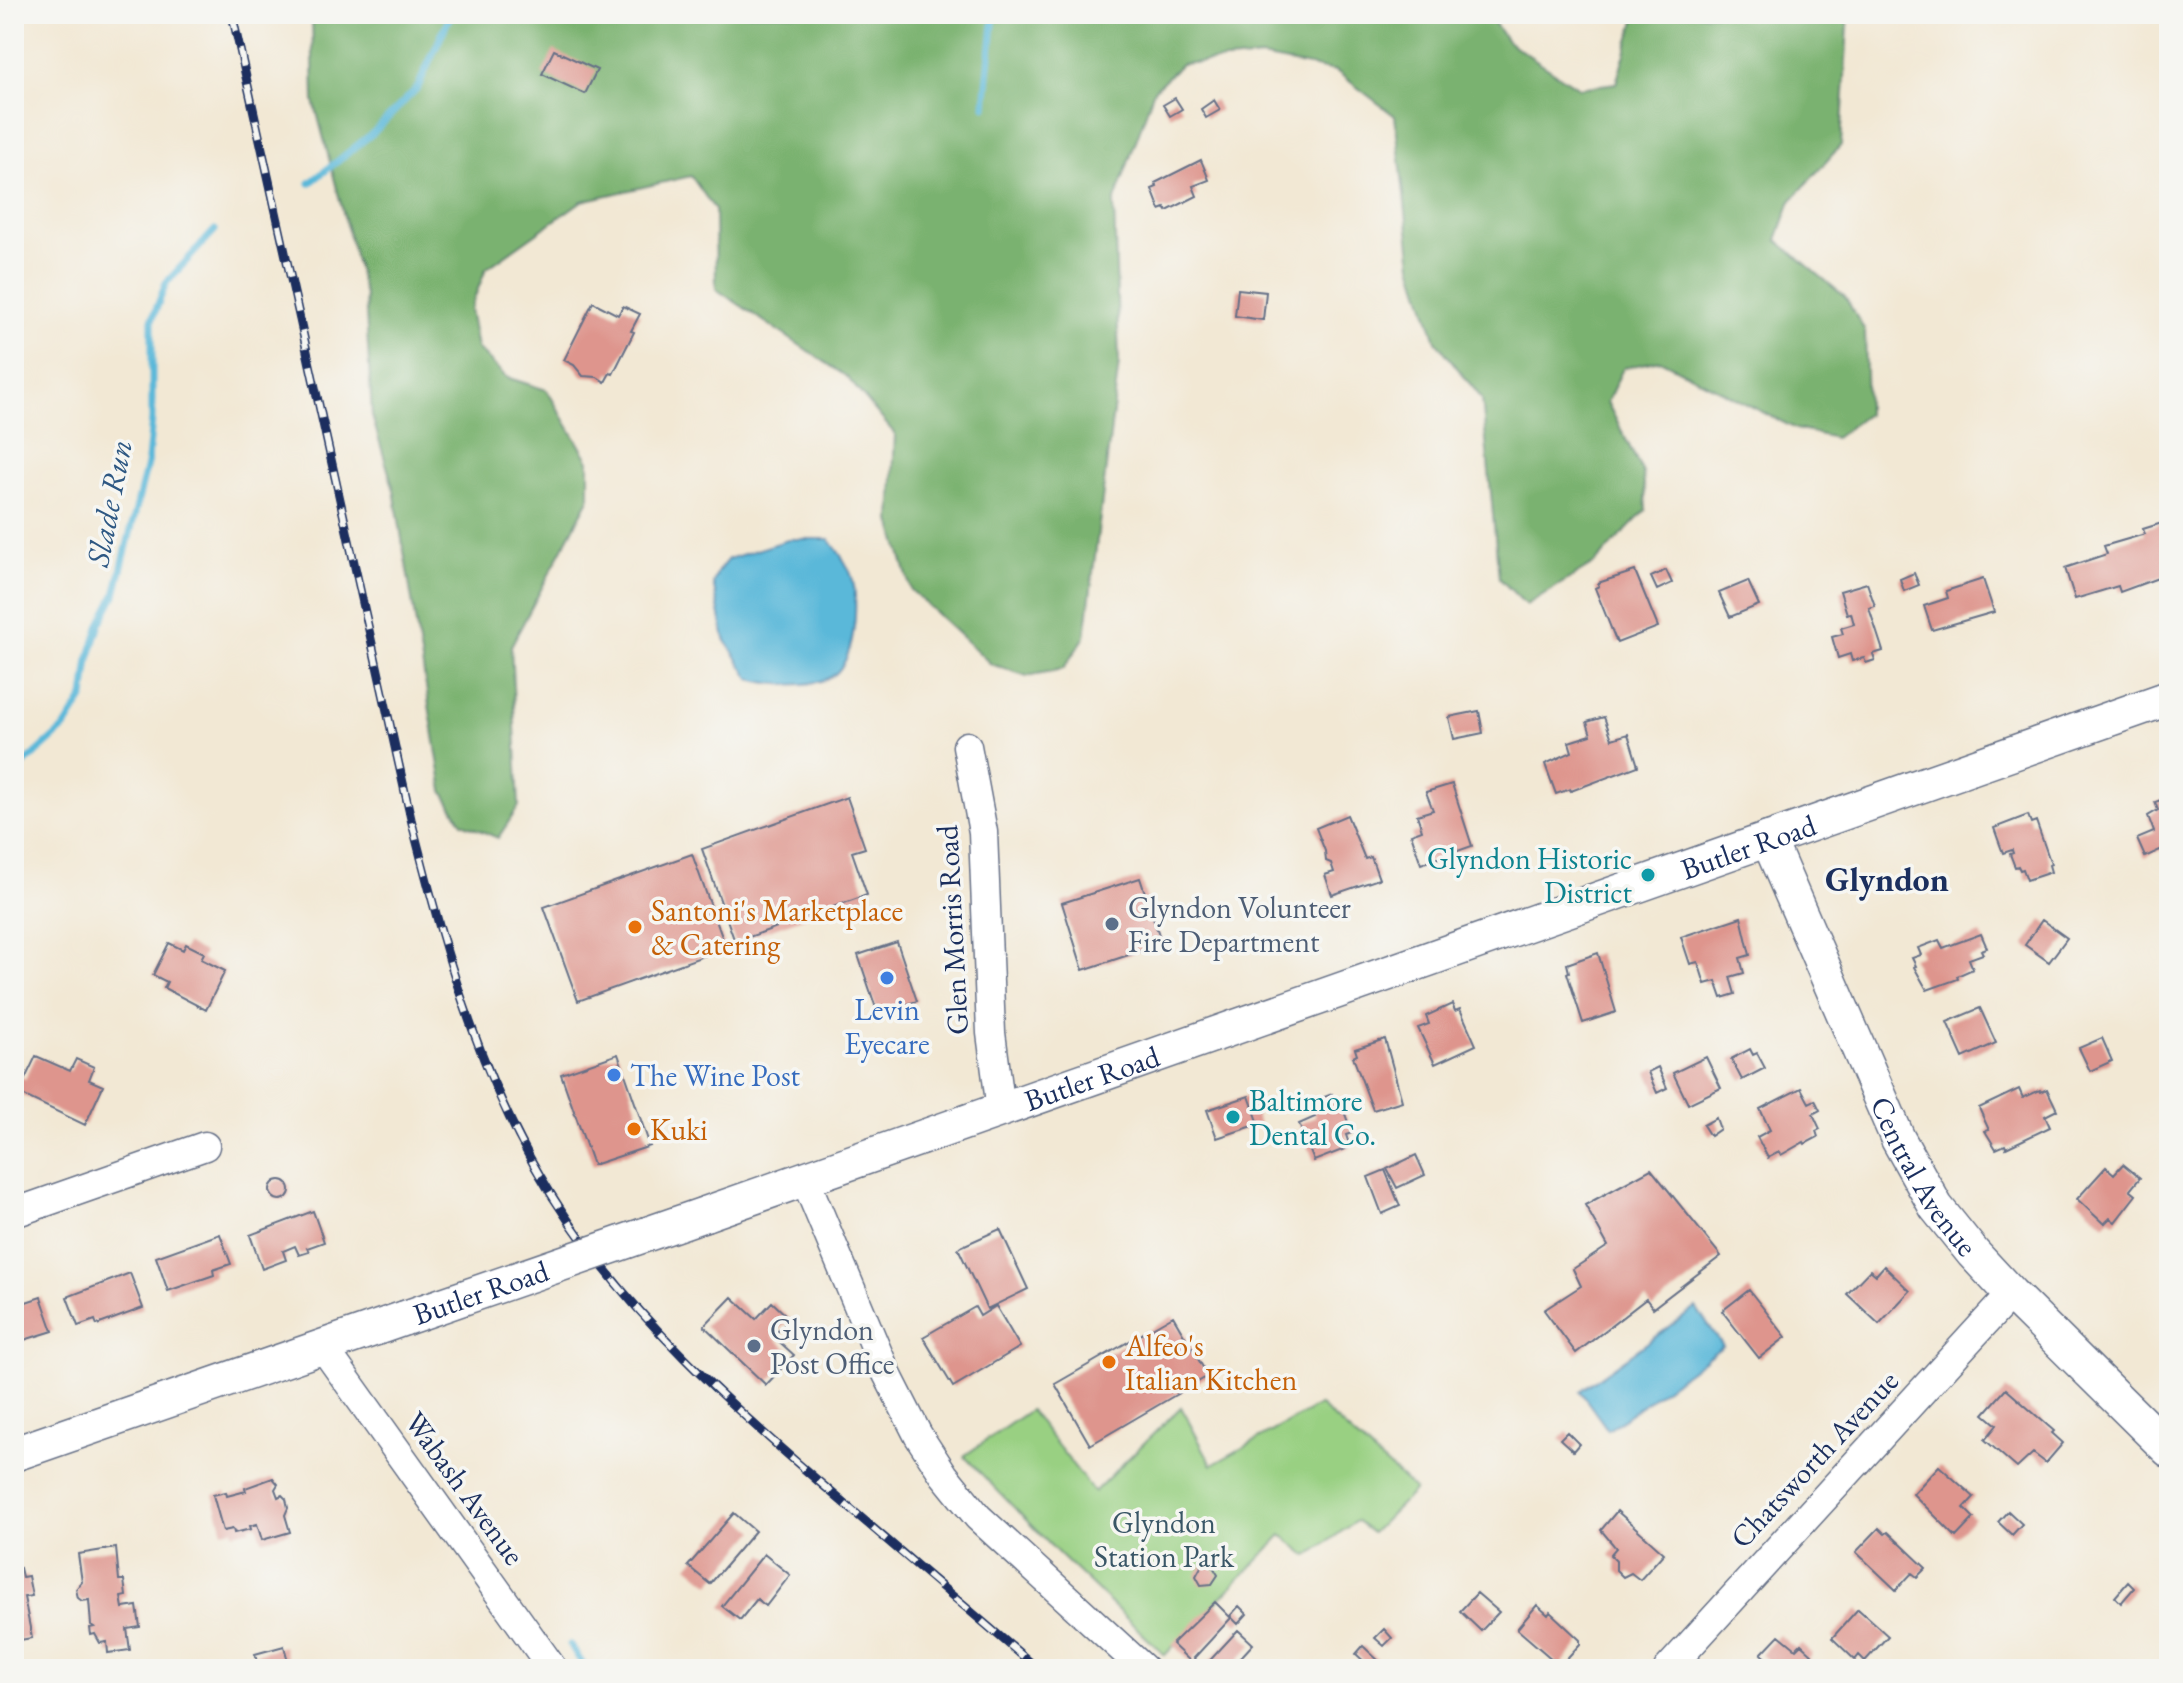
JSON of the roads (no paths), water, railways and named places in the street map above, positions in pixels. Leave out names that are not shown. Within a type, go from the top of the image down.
[{"type":"main road","name":"Butler Road","points":[[14,1454],[2169,698]]},
{"type":"main road","name":"Central Avenue","points":[[1768,839],[1916,1173],[1954,1231],[2011,1294],[2169,1450]]},
{"type":"street","name":"Glen Morris Road","points":[[967,746],[983,832],[991,1033],[1001,1110]]},
{"type":"street","points":[[14,1213],[205,1146]]},
{"type":"street","points":[[805,1179],[885,1370],[918,1435],[944,1475],[978,1517],[1144,1669]]},
{"type":"street","name":"Chatsworth Avenue","points":[[1668,1669],[2011,1294]]},
{"type":"street","name":"Wabash Avenue","points":[[323,1347],[553,1669]]},
{"type":"water","points":[[791,539],[829,539],[852,577],[854,631],[846,659],[831,677],[813,683],[769,683],[750,679],[725,639],[713,583],[728,559]]},
{"type":"water","points":[[1696,1308],[1723,1346],[1608,1430],[1580,1391]]},
{"type":"waterway","name":"Slade Run","points":[[310,183],[374,132],[418,87],[451,14]]},
{"type":"waterway","points":[[985,106],[994,14]]},
{"type":"waterway","name":"Slade Run","points":[[14,773],[65,727],[84,697],[89,659],[100,624],[115,595],[148,460],[152,419],[152,320],[166,283],[215,230]]},
{"type":"waterway","points":[[570,1645],[586,1669]]},
{"type":"railway","points":[[232,14],[411,819],[455,977],[472,1028],[514,1128],[570,1223],[654,1327],[783,1451],[1038,1669]]},
{"type":"place","name":"Glyndon Historic District","points":[[1648,875]]},
{"type":"place","name":"Glyndon Volunteer Fire Department","points":[[1112,924]]},
{"type":"place","name":"Santoni's Marketplace & Catering","points":[[635,927]]},
{"type":"place","name":"Levin Eyecare","points":[[887,978]]},
{"type":"place","name":"The Wine Post","points":[[614,1075]]},
{"type":"place","name":"Baltimore Dental Co.","points":[[1233,1117]]},
{"type":"place","name":"Kuki","points":[[634,1129]]},
{"type":"place","name":"Glyndon Post Office","points":[[754,1346]]},
{"type":"place","name":"Alfeo's Italian Kitchen","points":[[1109,1362]]},
{"type":"district","name":"Glyndon","points":[[1887,879]]},
{"type":"park label","name":"Glyndon Station Park","points":[[1164,1539]]}]
